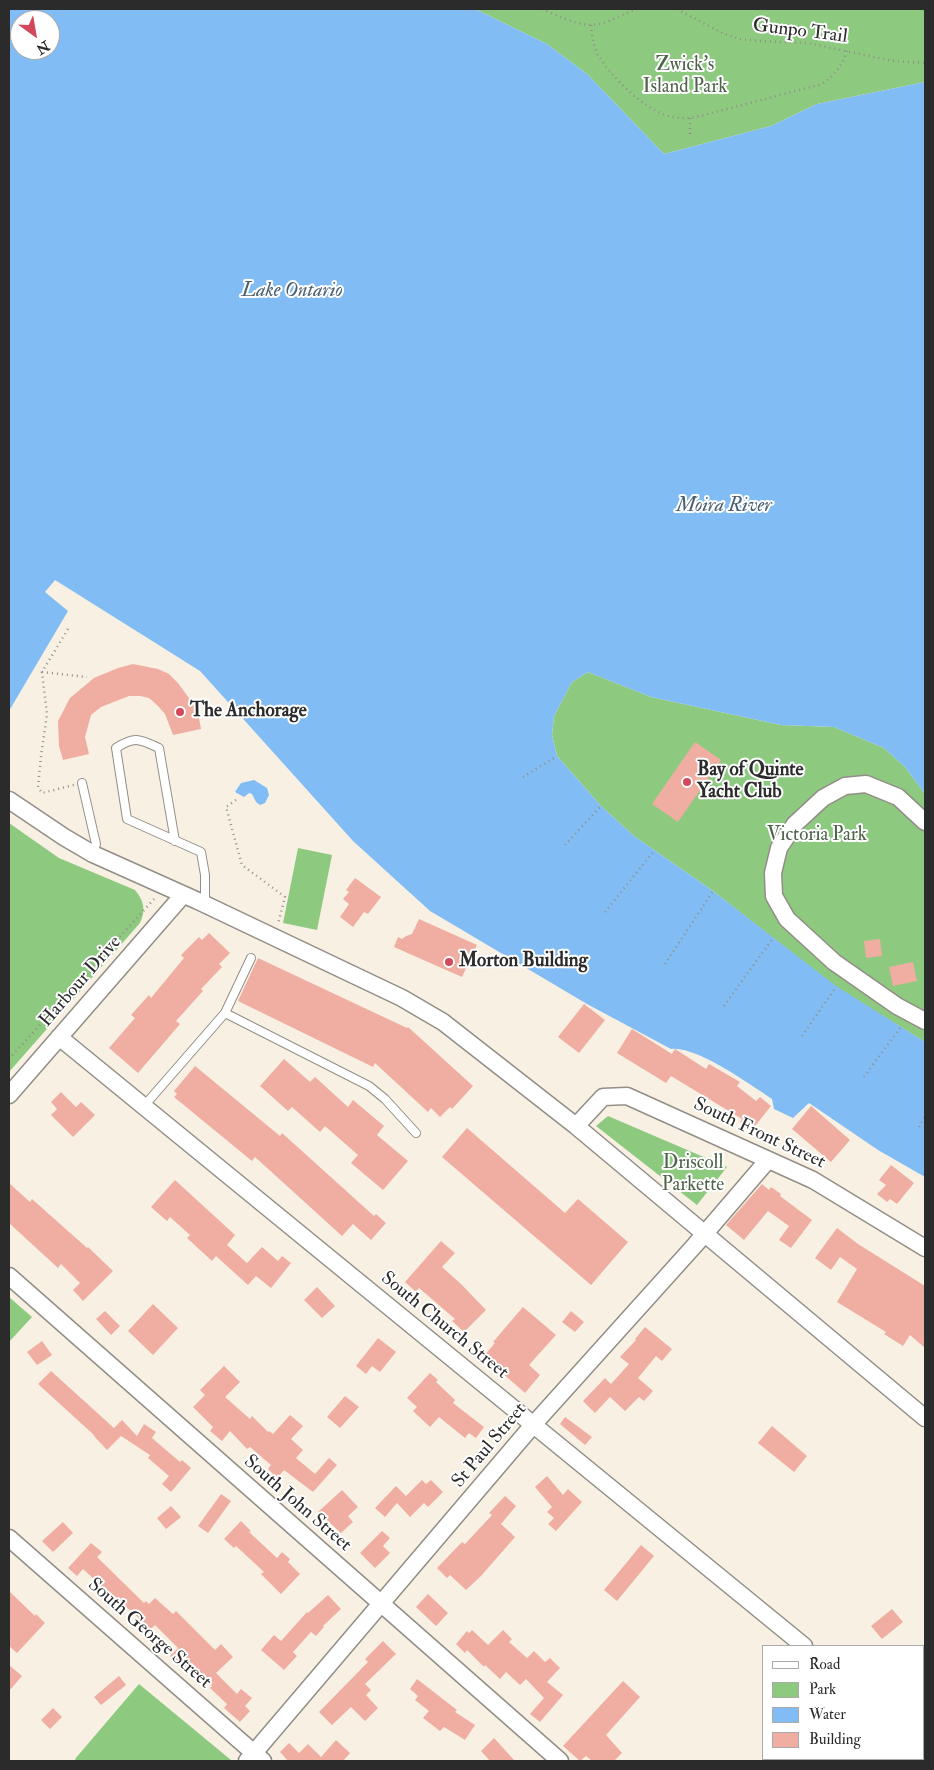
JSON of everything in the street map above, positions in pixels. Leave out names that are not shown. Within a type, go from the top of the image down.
[{"type":"street","points":[[925,822],[898,797],[866,784],[845,786],[823,798],[795,824],[779,848],[773,873],[774,896],[787,919],[834,962],[897,1006],[925,1021]]},
{"type":"street","points":[[9,800],[93,854],[402,998],[443,1022],[576,1126],[925,1418]]},
{"type":"street","name":"Harbour Drive","points":[[9,1095],[183,895]]},
{"type":"street","name":"South Church Street","points":[[59,1037],[803,1645]]},
{"type":"street","name":"South Front Street","points":[[576,1126],[603,1097],[627,1096],[813,1180],[925,1248]]},
{"type":"street","name":"St Paul Street","points":[[255,1759],[381,1605],[533,1426],[705,1235],[768,1160]]},
{"type":"street","name":"South John Street","points":[[9,1276],[560,1761]]},
{"type":"street","name":"South George Street","points":[[9,1538],[255,1759]]},
{"type":"lane","points":[[175,841],[159,748],[138,738],[127,741],[116,748],[127,819],[175,841],[202,852],[205,875],[205,905]]},
{"type":"lane","points":[[82,783],[96,844],[93,854]]},
{"type":"lane","points":[[144,1106],[225,1013],[251,958]]},
{"type":"lane","points":[[225,1013],[368,1086],[386,1099],[416,1133]]},
{"type":"path","points":[[542,9],[576,22],[591,25],[602,23],[637,9]]},
{"type":"path","name":"Gunpo Trail","points":[[677,9],[722,33],[740,39],[808,43],[892,61],[925,63]]},
{"type":"path","points":[[591,25],[594,44],[598,54],[620,82],[654,110],[672,117],[690,118],[822,84],[840,68],[847,51]]},
{"type":"path","points":[[690,118],[690,136]]},
{"type":"path","points":[[68,630],[42,672],[47,714],[38,787],[42,794],[82,783]]},
{"type":"path","points":[[42,672],[87,677]]},
{"type":"path","points":[[523,777],[557,756]]},
{"type":"path","points":[[236,800],[226,807],[242,865],[285,897],[275,938]]},
{"type":"path","points":[[565,845],[601,806]]},
{"type":"path","points":[[605,912],[654,851]]},
{"type":"path","points":[[665,964],[713,891]]},
{"type":"path","points":[[9,1059],[154,899]]},
{"type":"path","points":[[724,1006],[773,938]]},
{"type":"path","points":[[802,1036],[836,986]]},
{"type":"path","points":[[864,1077],[900,1028]]},
{"type":"path","points":[[919,1127],[925,1116]]},
{"type":"green space","name":"Zwick's Island Park","points":[[475,9],[925,9],[925,82],[817,104],[771,126],[664,154],[587,74],[547,44]]},
{"type":"green space","name":"Victoria Park","points":[[588,672],[651,697],[781,725],[834,727],[884,748],[905,767],[925,794],[925,1042],[836,987],[713,891],[634,836],[601,806],[557,756],[552,735],[554,716],[572,682]]},
{"type":"green space","points":[[9,823],[59,858],[135,890],[142,902],[143,914],[140,923],[9,1072]]},
{"type":"green space","points":[[298,848],[332,855],[317,930],[283,923]]},
{"type":"green space","name":"Driscoll Parkette","points":[[608,1116],[727,1167],[697,1205],[596,1126]]},
{"type":"green space","points":[[9,1297],[32,1317],[9,1342]]},
{"type":"green space","points":[[139,1684],[231,1760],[77,1761],[75,1759]]},
{"type":"water","points":[[9,9],[475,9],[547,44],[587,74],[664,154],[771,126],[817,104],[925,82],[925,794],[905,767],[884,748],[834,727],[781,725],[651,697],[588,672],[572,682],[554,716],[552,735],[557,756],[601,806],[634,836],[713,891],[836,986],[925,1042],[925,1177],[878,1150],[809,1103],[793,1118],[774,1109],[772,1099],[723,1067],[695,1053],[671,1049],[587,1004],[430,911],[353,841],[200,671],[55,580],[45,592],[68,611],[9,711]]},
{"type":"water","points":[[254,780],[267,788],[269,795],[265,803],[260,805],[252,794],[249,793],[244,797],[235,792],[241,783]]},
{"type":"building","name":"The Anchorage","points":[[133,664],[158,669],[169,674],[194,705],[201,729],[173,735],[165,714],[157,705],[149,698],[129,696],[101,707],[91,715],[85,737],[89,754],[63,760],[59,746],[58,721],[70,698],[94,678]]},
{"type":"building","name":"Bay of Quinte Yacht Club","points":[[695,742],[721,760],[678,822],[652,804]]},
{"type":"building","points":[[355,878],[381,897],[368,914],[364,912],[353,927],[340,917],[349,904],[343,899],[349,892],[346,890]]},
{"type":"building","name":"Morton Building","points":[[419,919],[477,945],[462,977],[394,947],[398,937],[402,939],[412,934]]},
{"type":"building","points":[[209,933],[230,953],[219,964],[222,967],[201,989],[203,991],[176,1021],[180,1024],[138,1073],[109,1048],[135,1018],[131,1015],[149,995],[151,998],[184,958],[181,955],[199,937],[202,940]]},
{"type":"building","points":[[880,939],[882,956],[866,958],[864,941]]},
{"type":"building","points":[[258,958],[408,1027],[473,1086],[452,1109],[450,1107],[440,1117],[431,1108],[428,1112],[375,1063],[373,1067],[238,1001]]},
{"type":"building","points":[[913,962],[917,981],[893,986],[889,967]]},
{"type":"building","points":[[584,1004],[605,1020],[579,1053],[558,1037]]},
{"type":"building","points":[[632,1029],[672,1054],[675,1049],[706,1069],[709,1064],[740,1082],[737,1086],[756,1101],[760,1097],[771,1106],[751,1131],[740,1122],[742,1119],[671,1076],[666,1083],[617,1053]]},
{"type":"building","points":[[284,1059],[310,1082],[315,1077],[348,1107],[353,1100],[384,1126],[377,1135],[408,1161],[383,1190],[351,1163],[358,1155],[325,1126],[320,1132],[292,1107],[288,1111],[260,1086]]},
{"type":"building","points":[[195,1066],[280,1136],[282,1133],[374,1216],[376,1214],[386,1223],[371,1240],[353,1224],[342,1236],[255,1157],[252,1161],[174,1097],[177,1094],[174,1091]]},
{"type":"building","points":[[61,1092],[76,1107],[81,1102],[95,1115],[73,1137],[51,1115],[57,1109],[51,1102]]},
{"type":"building","points":[[811,1106],[850,1140],[831,1162],[792,1129]]},
{"type":"building","points":[[467,1128],[565,1213],[578,1199],[628,1242],[591,1285],[442,1157]]},
{"type":"building","points":[[891,1165],[914,1183],[897,1204],[890,1199],[887,1202],[877,1194],[886,1185],[879,1180]]},
{"type":"building","points":[[175,1180],[235,1235],[227,1245],[247,1263],[262,1247],[278,1261],[282,1256],[291,1263],[271,1288],[256,1276],[248,1285],[216,1256],[212,1261],[187,1238],[190,1235],[170,1217],[167,1221],[151,1207]]},
{"type":"building","points":[[9,1183],[30,1202],[32,1199],[113,1271],[83,1301],[73,1290],[80,1283],[61,1264],[58,1268],[9,1223]]},
{"type":"building","points":[[762,1184],[769,1190],[771,1187],[781,1194],[780,1196],[812,1220],[791,1248],[779,1240],[789,1226],[768,1211],[744,1240],[726,1225]]},
{"type":"building","points":[[837,1228],[858,1244],[925,1286],[925,1348],[910,1335],[903,1346],[884,1334],[886,1332],[837,1302],[857,1269],[840,1257],[831,1270],[815,1258]]},
{"type":"building","points":[[441,1241],[455,1253],[442,1267],[486,1310],[464,1332],[452,1321],[455,1319],[419,1288],[416,1292],[405,1282]]},
{"type":"building","points":[[317,1287],[335,1306],[322,1318],[304,1300]]},
{"type":"building","points":[[153,1304],[178,1328],[153,1355],[128,1331]]},
{"type":"building","points":[[523,1307],[556,1335],[529,1365],[540,1375],[525,1393],[492,1364],[482,1358]]},
{"type":"building","points":[[105,1311],[120,1326],[111,1335],[96,1319]]},
{"type":"building","points":[[571,1311],[584,1322],[575,1332],[562,1322]]},
{"type":"building","points":[[645,1327],[672,1349],[662,1361],[656,1356],[638,1378],[653,1391],[644,1401],[639,1397],[625,1411],[610,1397],[595,1413],[583,1401],[605,1378],[611,1384],[629,1364],[620,1357]]},
{"type":"building","points":[[378,1338],[396,1352],[380,1372],[372,1366],[366,1374],[356,1366]]},
{"type":"building","points":[[42,1341],[52,1355],[37,1365],[27,1352]]},
{"type":"building","points":[[224,1366],[240,1382],[225,1397],[250,1419],[252,1416],[268,1432],[273,1434],[290,1415],[303,1426],[291,1439],[303,1450],[296,1458],[315,1474],[329,1458],[337,1465],[313,1492],[284,1470],[277,1478],[268,1469],[271,1465],[250,1447],[247,1449],[230,1431],[222,1441],[210,1431],[213,1427],[193,1407],[205,1395],[200,1390]]},
{"type":"building","points":[[51,1371],[114,1428],[122,1420],[137,1436],[144,1424],[156,1432],[152,1438],[180,1462],[182,1460],[191,1468],[171,1492],[162,1484],[169,1476],[148,1458],[150,1455],[121,1436],[107,1450],[94,1435],[38,1384]]},
{"type":"building","points":[[430,1373],[438,1380],[436,1382],[455,1400],[453,1403],[484,1427],[476,1438],[469,1433],[465,1438],[439,1417],[430,1427],[413,1411],[417,1407],[407,1398]]},
{"type":"building","points":[[345,1396],[359,1407],[340,1428],[327,1417]]},
{"type":"building","points":[[565,1417],[592,1437],[585,1445],[560,1424]]},
{"type":"building","points":[[772,1426],[807,1456],[794,1472],[758,1443]]},
{"type":"building","points":[[547,1476],[563,1495],[568,1489],[582,1502],[556,1531],[548,1524],[554,1518],[547,1512],[552,1507],[535,1487]]},
{"type":"building","points":[[422,1480],[426,1484],[431,1480],[443,1492],[428,1507],[424,1503],[410,1517],[397,1503],[385,1517],[375,1508],[396,1486],[406,1496]]},
{"type":"building","points":[[342,1490],[358,1507],[348,1516],[353,1522],[341,1533],[318,1512]]},
{"type":"building","points":[[221,1494],[231,1501],[208,1533],[198,1526]]},
{"type":"building","points":[[505,1496],[516,1506],[501,1524],[515,1537],[481,1576],[466,1590],[450,1575],[447,1578],[437,1568],[462,1542],[465,1544],[492,1515],[489,1513]]},
{"type":"building","points":[[171,1506],[181,1517],[166,1529],[157,1518]]},
{"type":"building","points":[[241,1521],[251,1531],[249,1532],[277,1558],[282,1552],[290,1559],[288,1562],[300,1574],[281,1594],[261,1574],[264,1572],[236,1546],[234,1548],[224,1539]]},
{"type":"building","points":[[63,1522],[73,1533],[53,1552],[42,1541]]},
{"type":"building","points":[[382,1531],[390,1538],[383,1546],[390,1553],[375,1568],[360,1553]]},
{"type":"building","points":[[91,1543],[102,1552],[97,1557],[144,1603],[146,1601],[149,1604],[155,1598],[173,1614],[176,1611],[215,1650],[221,1644],[233,1657],[216,1673],[237,1694],[241,1689],[252,1698],[245,1706],[250,1711],[240,1722],[224,1708],[227,1704],[210,1688],[212,1686],[192,1663],[185,1670],[170,1656],[178,1648],[155,1625],[151,1629],[83,1569],[77,1576],[68,1568]]},
{"type":"building","points":[[641,1545],[654,1556],[617,1601],[604,1590]]},
{"type":"building","points":[[9,1591],[45,1623],[17,1653],[9,1646]]},
{"type":"building","points":[[428,1594],[448,1613],[436,1626],[416,1607]]},
{"type":"building","points":[[328,1595],[341,1609],[323,1626],[316,1636],[311,1632],[293,1652],[297,1656],[284,1670],[261,1650],[274,1635],[281,1641],[307,1612]]},
{"type":"building","points":[[892,1609],[903,1622],[882,1639],[871,1626]]},
{"type":"building","points":[[472,1630],[488,1645],[503,1630],[512,1639],[509,1642],[527,1658],[534,1651],[545,1662],[550,1658],[560,1668],[547,1682],[563,1695],[540,1722],[530,1714],[544,1698],[526,1679],[520,1685],[506,1672],[500,1679],[485,1665],[484,1667],[467,1650],[465,1653],[456,1644],[467,1631],[469,1633]]},
{"type":"building","points":[[383,1641],[396,1654],[365,1684],[371,1690],[366,1695],[378,1708],[365,1721],[351,1707],[332,1725],[319,1712],[368,1662],[365,1659]]},
{"type":"building","points":[[9,1665],[22,1676],[9,1691]]},
{"type":"building","points":[[119,1676],[126,1685],[101,1705],[94,1697]]},
{"type":"building","points":[[417,1679],[457,1710],[455,1712],[475,1725],[465,1740],[444,1727],[440,1731],[423,1718],[429,1711],[415,1700],[418,1696],[410,1689]]},
{"type":"building","points":[[623,1681],[640,1697],[606,1735],[622,1753],[614,1761],[592,1761],[586,1756],[580,1761],[563,1746]]},
{"type":"building","points":[[53,1708],[62,1717],[50,1729],[41,1720]]},
{"type":"building","points":[[494,1738],[515,1761],[490,1761],[481,1751]]},
{"type":"building","points":[[336,1740],[350,1753],[343,1761],[288,1761],[280,1752],[289,1743],[299,1753],[308,1744],[321,1757]]},
{"type":"place","name":"The Anchorage","points":[[180,712]]},
{"type":"place","name":"Bay of Quinte Yacht Club","points":[[687,782]]},
{"type":"place","name":"Morton Building","points":[[449,962]]},
{"type":"water label","name":"Lake Ontario","points":[[292,292]]},
{"type":"water label","name":"Moira River","points":[[724,507]]}]
